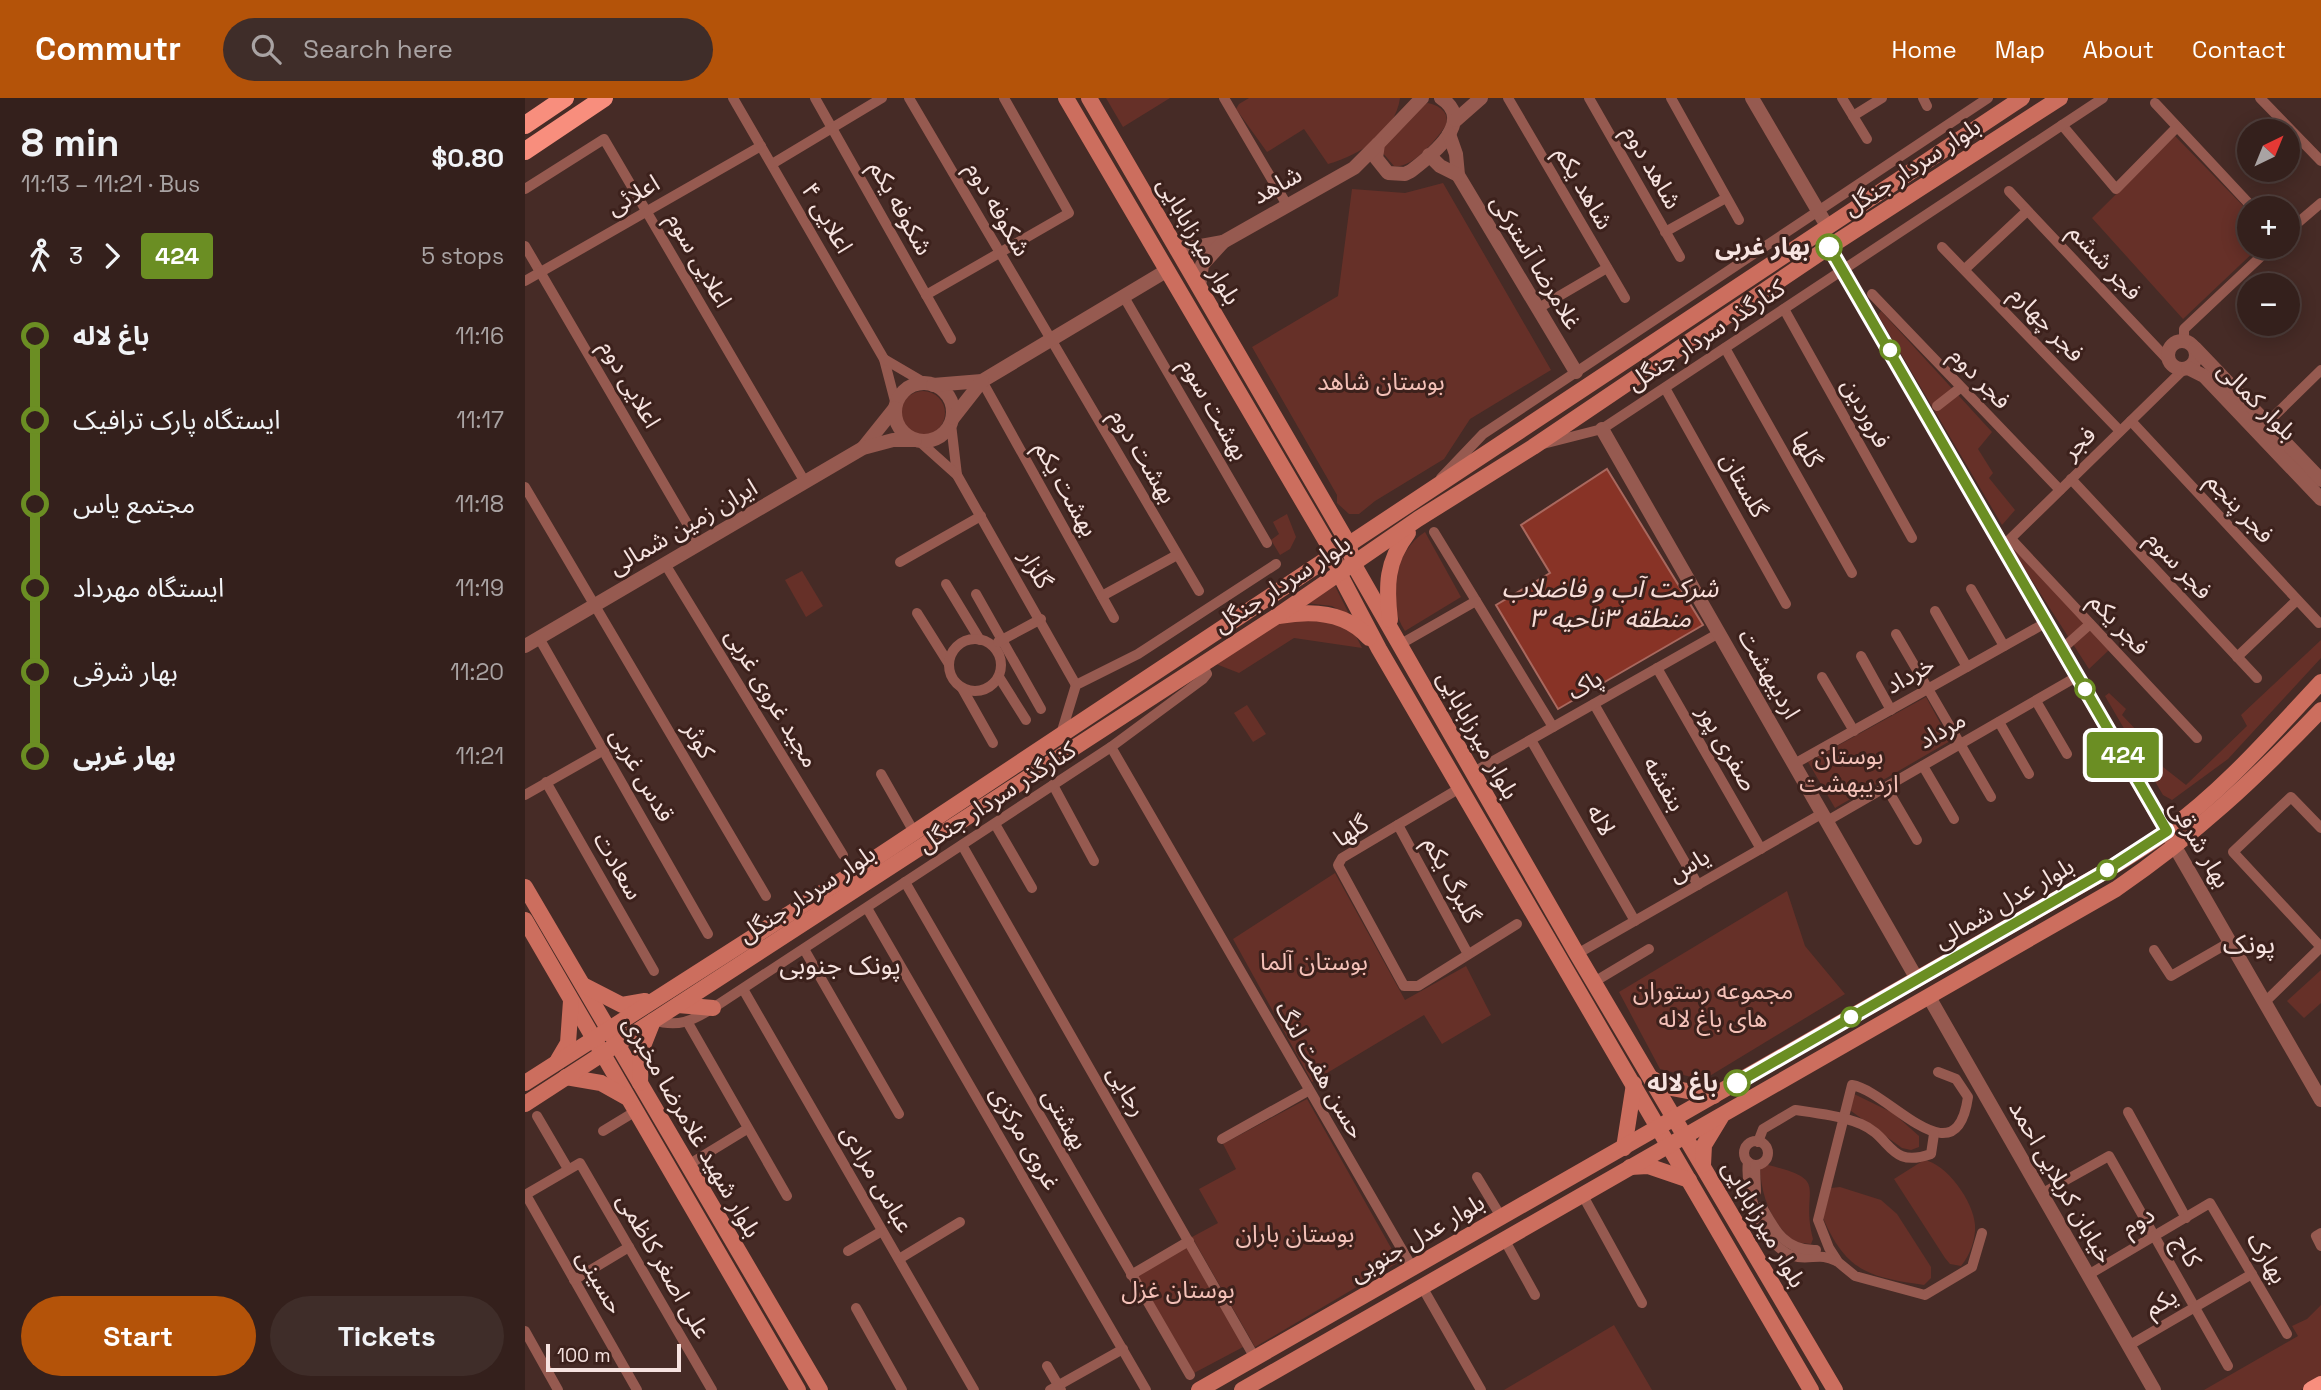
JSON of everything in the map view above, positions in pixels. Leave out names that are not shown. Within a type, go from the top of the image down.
[{"type":"highway","points":[[525,125],[565,98]]},
{"type":"highway","points":[[525,151],[604,98]]},
{"type":"highway","points":[[2312,1390],[2321,1385]]},
{"type":"main road","name":"بلوار میرزابابایی","points":[[1066,98],[1333,553],[1340,575],[1379,649],[1811,1390]]},
{"type":"main road","name":"بلوار میرزابابایی","points":[[1089,98],[1347,544],[1354,565],[1472,773],[1835,1390]]},
{"type":"main road","name":"بلوار سردار جنگل","points":[[525,1083],[914,832],[2022,98]]},
{"type":"main road","name":"بلوار سردار جنگل","points":[[525,1104],[1340,575],[1418,519],[1534,447],[1829,247],[2060,98]]},
{"type":"main road","points":[[1391,626],[1387,589],[1389,570],[1396,548],[1418,519]]},
{"type":"main road","points":[[1277,616],[1315,613],[1339,617],[1362,629],[1379,649]]},
{"type":"main road","name":"بلوار عدل شمالی","points":[[1659,1128],[2104,872],[2167,831],[2248,761],[2321,682]]},
{"type":"main road","name":"بلوار عدل شمالی","points":[[1668,1144],[2040,935],[2176,848],[2261,773],[2321,710]]},
{"type":"main road","name":"بلوار شهید غلامرضا مخبری","points":[[525,887],[820,1390]]},
{"type":"main road","name":"بلوار شهید غلامرضا مخبری","points":[[525,920],[798,1390]]},
{"type":"main road","points":[[580,983],[594,994],[622,1005],[654,999]]},
{"type":"main road","points":[[557,1061],[568,1043],[571,999]]},
{"type":"main road","points":[[678,1006],[713,1008]]},
{"type":"main road","points":[[640,1083],[641,1051],[653,1020]]},
{"type":"main road","points":[[1650,1076],[1667,1087],[1714,1096]]},
{"type":"main road","points":[[566,1077],[601,1083],[632,1105]]},
{"type":"main road","points":[[1624,1148],[1634,1084]]},
{"type":"main road","points":[[1703,1166],[1704,1144],[1713,1126],[1726,1110]]},
{"type":"main road","name":"بلوار عدل جنوبی","points":[[1199,1390],[1500,1216],[1659,1128]]},
{"type":"main road","name":"بلوار عدل جنوبی","points":[[1242,1390],[1668,1144]]},
{"type":"main road","points":[[1628,1168],[1648,1166],[1690,1180]]},
{"type":"street","name":"اعلایی ۴","points":[[733,98],[884,359],[896,407]]},
{"type":"street","name":"شکوفه یکم","points":[[815,98],[951,339]]},
{"type":"street","points":[[772,164],[882,98]]},
{"type":"street","name":"شکوفه دوم","points":[[909,98],[1051,341]]},
{"type":"street","points":[[926,295],[1069,213],[1004,98]]},
{"type":"street","points":[[1238,98],[1226,101],[1287,205]]},
{"type":"street","name":"شاهد","points":[[1199,287],[1202,265],[1223,242],[1354,168],[1378,144],[1409,103],[1422,98]]},
{"type":"street","points":[[1441,98],[1452,107],[1455,120]]},
{"type":"street","points":[[1354,168],[1392,178],[1405,174],[1429,155],[1449,134],[1455,120],[1481,98]]},
{"type":"street","name":"شاهد یکم","points":[[1508,98],[1625,298]]},
{"type":"street","name":"شاهد دوم","points":[[1589,98],[1680,257]]},
{"type":"street","points":[[1671,98],[1739,220]]},
{"type":"street","points":[[1752,98],[1831,223]]},
{"type":"street","points":[[1763,98],[1822,208]]},
{"type":"street","points":[[1842,98],[1867,139]]},
{"type":"street","points":[[1853,116],[1882,98]]},
{"type":"street","name":"کنارگذر سردار جنگل","points":[[1435,485],[1483,434],[1988,98]]},
{"type":"street","name":"کنارگذر سردار جنگل","points":[[1534,447],[1602,429],[2103,98]]},
{"type":"street","points":[[2260,98],[2321,161]]},
{"type":"street","points":[[2155,103],[2242,196]]},
{"type":"street","points":[[2062,125],[2116,188],[2177,127]]},
{"type":"street","points":[[1449,134],[1456,154],[1458,175]]},
{"type":"street","name":"اعلایی سوم","points":[[525,189],[604,139],[804,482]]},
{"type":"street","points":[[1378,144],[1376,158],[1381,167],[1388,173],[1405,174]]},
{"type":"street","name":"اعلائی","points":[[525,281],[761,146]]},
{"type":"street","points":[[1429,155],[1440,166],[1458,175]]},
{"type":"street","name":"غلامرضا آسترکی","points":[[1458,175],[1576,372]]},
{"type":"street","name":"فجر ششم","points":[[2009,191],[2170,362]]},
{"type":"street","points":[[1665,232],[1726,198]]},
{"type":"street","points":[[2300,221],[2321,203]]},
{"type":"street","points":[[1965,269],[2027,211]]},
{"type":"street","name":"شاهد","points":[[1171,239],[1189,248],[1223,242]]},
{"type":"street","name":"اعلایی دوم","points":[[525,246],[699,544]]},
{"type":"street","name":"بهار شرقی","points":[[1829,247],[2007,542],[2062,649],[2321,1100]]},
{"type":"street","name":"فجر چهارم","points":[[1942,247],[2120,431]]},
{"type":"street","points":[[2189,344],[2175,342],[2169,349],[2170,362],[2186,368],[2197,357],[2184,329],[2258,259]]},
{"type":"street","points":[[1537,309],[1607,268]]},
{"type":"street","points":[[917,440],[934,440],[982,381],[1166,271]]},
{"type":"street","name":"فجر دوم","points":[[1872,294],[2060,490]]},
{"type":"street","name":"بهشت سوم","points":[[1124,297],[1267,543]]},
{"type":"street","name":"فروردین","points":[[1784,309],[1912,538]]},
{"type":"street","name":"بهشت دوم","points":[[1051,341],[1199,591]]},
{"type":"street","name":"بلوار کمالی","points":[[2189,344],[2321,480]]},
{"type":"street","name":"گلها","points":[[1725,348],[1852,573]]},
{"type":"street","name":"اعلایی ۴","points":[[884,359],[929,384]]},
{"type":"street","name":"بلوار کمالی","points":[[2186,368],[2204,376],[2321,499]]},
{"type":"street","name":"فجر","points":[[2007,542],[2186,368]]},
{"type":"street","points":[[2267,423],[2320,375]]},
{"type":"street","points":[[957,475],[917,440],[901,431],[896,407],[907,389],[929,384],[982,381]]},
{"type":"street","name":"بهشت یکم","points":[[982,381],[1114,618]]},
{"type":"street","points":[[929,384],[947,394],[957,475]]},
{"type":"street","name":"گلستان","points":[[1665,388],[1786,604]]},
{"type":"street","points":[[1937,406],[1960,388]]},
{"type":"street","name":"ایران زمین شمالی","points":[[863,448],[896,407]]},
{"type":"street","name":"فجر پنجم","points":[[2131,421],[2319,623]]},
{"type":"street","name":"اردیبهشت","points":[[1602,429],[1917,979]]},
{"type":"street","name":"ایران زمین شمالی","points":[[525,646],[863,448],[893,440],[917,440]]},
{"type":"street","name":"گلزار","points":[[957,475],[1076,685]]},
{"type":"street","name":"فجر سوم","points":[[2071,479],[2257,678]]},
{"type":"street","name":"کوثر","points":[[525,487],[766,896]]},
{"type":"street","points":[[900,562],[981,516]]},
{"type":"street","points":[[1434,532],[1553,727]]},
{"type":"street","name":"فجر یکم","points":[[2007,542],[2090,624],[2197,738]]},
{"type":"street","points":[[1102,596],[1177,555]]},
{"type":"street","name":"مجید غروی غربی","points":[[666,564],[843,855]]},
{"type":"street","points":[[1061,734],[1076,685],[1137,654],[1276,564]]},
{"type":"street","points":[[946,584],[980,640]]},
{"type":"street","points":[[1971,589],[2004,646]]},
{"type":"street","points":[[962,688],[979,691],[994,684],[999,677],[1001,660],[997,643],[976,594]]},
{"type":"street","points":[[2237,657],[2297,600]]},
{"type":"street","points":[[1406,641],[1476,601]]},
{"type":"street","points":[[1935,611],[1967,667]]},
{"type":"street","points":[[917,613],[949,664],[952,678],[962,688],[993,743]]},
{"type":"street","points":[[949,664],[951,655],[963,642],[980,640],[997,643],[1041,619]]},
{"type":"street","name":"خرداد","points":[[1794,764],[2047,622]]},
{"type":"street","points":[[2062,649],[2090,624]]},
{"type":"street","name":"پاک","points":[[1472,773],[1719,633]]},
{"type":"street","points":[[1896,634],[1991,797]]},
{"type":"street","name":"قدس غربی","points":[[539,638],[708,934]]},
{"type":"street","points":[[997,643],[1041,709]]},
{"type":"street","points":[[1861,656],[1891,710]]},
{"type":"street","name":"کنارگذر سردار جنگل","points":[[688,1023],[1111,747],[1203,679],[1207,674],[1201,663]]},
{"type":"street","name":"صفری پور","points":[[1657,668],[1761,849]]},
{"type":"street","name":"مرداد","points":[[1825,817],[1886,787],[2078,676]]},
{"type":"street","points":[[999,677],[1025,720]]},
{"type":"street","points":[[1822,677],[1854,731]]},
{"type":"street","points":[[2036,701],[2067,754]]},
{"type":"street","name":"بنفشه","points":[[1594,704],[1698,885]]},
{"type":"street","points":[[1999,722],[2029,774]]},
{"type":"street","name":"لاله","points":[[1531,740],[1635,920]]},
{"type":"street","name":"حسن هفت لنگ","points":[[1111,747],[1412,1267]]},
{"type":"street","points":[[525,795],[604,750]]},
{"type":"street","points":[[1923,766],[1954,819]]},
{"type":"street","points":[[881,774],[914,832]]},
{"type":"street","name":"سعادت","points":[[546,782],[654,971]]},
{"type":"street","points":[[1053,785],[1094,861]]},
{"type":"street","points":[[1886,787],[1917,840]]},
{"type":"street","name":"گلها","points":[[1460,789],[1342,858],[1338,865],[1404,986],[1418,986],[1468,954]]},
{"type":"street","points":[[2265,1002],[2321,947],[2233,852],[2291,797],[2321,828]]},
{"type":"street","name":"یاس","points":[[1577,954],[1761,849],[1825,817]]},
{"type":"street","points":[[995,824],[1032,888]]},
{"type":"street","name":"گلبرگ یکم","points":[[1398,825],[1468,954]]},
{"type":"street","name":"رجایی","points":[[962,845],[1255,1358]]},
{"type":"street","name":"بهشتی","points":[[905,883],[1190,1375]]},
{"type":"street","name":"غروی مرکزی","points":[[866,908],[1146,1390]]},
{"type":"street","points":[[1468,954],[1517,924]]},
{"type":"street","points":[[2154,950],[2171,976],[2230,943]]},
{"type":"street","points":[[804,948],[899,1114]]},
{"type":"street","points":[[1594,982],[1649,949]]},
{"type":"street","name":"عباس مرادی","points":[[743,989],[974,1390]]},
{"type":"street","name":"خیابان کربلایی احمد","points":[[1929,997],[2154,1390]]},
{"type":"street","points":[[653,1020],[669,1025],[688,1023],[786,1196]]},
{"type":"street","points":[[1838,1262],[1829,1248],[1818,1220],[1841,1119],[1852,1085],[1869,1091],[1934,1135],[1953,1130],[1966,1108],[1968,1097],[1956,1079],[1938,1072]]},
{"type":"street","points":[[1222,1139],[1308,1091]]},
{"type":"street","points":[[1966,1108],[1985,1096]]},
{"type":"street","points":[[603,1131],[632,1105]]},
{"type":"street","points":[[1829,1248],[1796,1248],[1781,1238],[1757,1198],[1752,1163],[1744,1155],[1745,1148],[1758,1142],[1763,1129],[1795,1110],[1867,1127],[1904,1158],[1916,1159],[1931,1154],[1934,1135]]},
{"type":"street","points":[[2128,1112],[2186,1218]]},
{"type":"street","points":[[525,1195],[568,1169],[537,1116]]},
{"type":"street","points":[[688,1165],[747,1129]]},
{"type":"street","points":[[1752,1163],[1763,1162],[1767,1156],[1766,1149],[1758,1142]]},
{"type":"street","name":"کاج","points":[[2041,1194],[2109,1156],[2228,1366]]},
{"type":"street","name":"علی اصغر کاظمی","points":[[568,1169],[580,1163],[712,1390]]},
{"type":"street","points":[[1752,1163],[1746,1179],[1750,1201],[1776,1245],[1797,1257],[1826,1255],[1855,1276],[1925,1295],[1972,1267],[1982,1233]]},
{"type":"street","points":[[1477,1177],[1500,1216]]},
{"type":"street","points":[[1582,1194],[1642,1303]]},
{"type":"street","name":"حسینی","points":[[525,1195],[637,1390]]},
{"type":"street","name":"دوم","points":[[2088,1275],[2210,1203]]},
{"type":"street","name":"بهارک","points":[[2210,1203],[2287,1334]]},
{"type":"street","points":[[898,1259],[960,1222]]},
{"type":"street","points":[[848,1251],[882,1231]]},
{"type":"street","points":[[2321,1233],[2316,1236],[2321,1246]]},
{"type":"street","points":[[1504,1239],[1535,1295]]},
{"type":"street","points":[[1131,1275],[1189,1241]]},
{"type":"street","points":[[574,1280],[629,1247]]},
{"type":"street","name":"یکم","points":[[2128,1346],[2252,1274]]},
{"type":"street","points":[[1421,1285],[1481,1390]]},
{"type":"street","points":[[856,1308],[902,1390]]},
{"type":"street","points":[[525,1331],[558,1390]]},
{"type":"street","points":[[1047,1366],[1056,1388],[1123,1349]]},
{"type":"green space","points":[[1106,98],[1170,98],[1123,127]]},
{"type":"green space","points":[[1249,98],[1400,98],[1391,122],[1374,141],[1352,155],[1328,164],[1304,129],[1267,152],[1236,109]]},
{"type":"green space","points":[[1428,103],[1439,107],[1445,113],[1446,125],[1416,158],[1401,166],[1394,166],[1382,152],[1384,144],[1420,106]]},
{"type":"green space","points":[[2175,136],[2237,200],[2237,259],[2246,259],[2183,319],[2092,218]]},
{"type":"green space","name":"بوستان شاهد","points":[[1443,183],[1551,370],[1470,419],[1444,459],[1375,501],[1359,514],[1349,514],[1337,503],[1337,495],[1252,347],[1338,296],[1352,189],[1405,193]]},
{"type":"green space","points":[[1881,311],[1992,432],[1978,449],[1993,473],[1989,478],[2015,510],[2002,525],[1878,315]]},
{"type":"green space","points":[[923,391],[939,397],[945,413],[939,429],[923,435],[907,429],[901,413],[907,397]]},
{"type":"green space","points":[[1287,514],[1296,537],[1290,549],[1280,555],[1271,540],[1279,534],[1273,522]]},
{"type":"green space","points":[[1425,532],[1461,597],[1405,631],[1395,606],[1396,578],[1406,551]]},
{"type":"green space","points":[[2014,547],[2109,650],[2089,669],[2011,548]]},
{"type":"green space","points":[[802,571],[823,606],[806,617],[785,580]]},
{"type":"green space","points":[[1335,586],[1350,616],[1332,606],[1306,603]]},
{"type":"green space","points":[[1281,621],[1329,621],[1354,632],[1362,648],[1294,638],[1239,673],[1216,664]]},
{"type":"green space","points":[[2321,640],[2321,658],[2228,759],[2172,800],[2163,795],[2105,696],[2109,693],[2126,709],[2122,715],[2139,733],[2136,736],[2163,767],[2186,785],[2247,726],[2241,715]]},
{"type":"green space","name":"بوستان اردیبهشت","points":[[1926,697],[1950,741],[1835,808],[1808,762]]},
{"type":"green space","points":[[1247,705],[1266,734],[1253,742],[1234,713]]},
{"type":"green space","name":"بوستان آلما","points":[[1335,873],[1405,1000],[1466,966],[1491,1015],[1442,1044],[1424,1015],[1312,1082],[1233,939]]},
{"type":"green space","name":"مجموعه رستوران های باغ لاله","points":[[1787,891],[1805,946],[1845,994],[1703,1080],[1660,1069],[1619,992]]},
{"type":"green space","points":[[2321,970],[2321,1003],[2304,1018],[2287,1001]]},
{"type":"green space","points":[[1854,1094],[1893,1113],[1919,1136],[1919,1147],[1911,1150],[1902,1148],[1847,1108]]},
{"type":"green space","name":"بوستان باران","points":[[1307,1099],[1399,1262],[1255,1347],[1192,1237],[1218,1223],[1199,1189],[1236,1169],[1223,1144]]},
{"type":"green space","points":[[1924,1160],[1950,1176],[1970,1206],[1975,1230],[1970,1252],[1961,1266],[1950,1264],[1945,1258],[1894,1179]]},
{"type":"green space","points":[[1768,1165],[1800,1176],[1807,1182],[1810,1188],[1811,1244],[1794,1242],[1773,1217],[1761,1178],[1760,1167]]},
{"type":"green space","points":[[1840,1187],[1881,1200],[1897,1214],[1931,1267],[1931,1278],[1924,1285],[1873,1274],[1850,1260],[1841,1250],[1823,1218],[1831,1188]]},
{"type":"green space","name":"بوستان غزل","points":[[1187,1247],[1245,1346],[1194,1373],[1136,1276]]},
{"type":"green space","points":[[2321,1305],[2321,1378],[2301,1390],[2204,1390],[2298,1336],[2292,1326],[2307,1319]]},
{"type":"green space","points":[[1614,1325],[1652,1390],[1504,1390]]},
{"type":"water","name":"شرکت آب و فاضلاب منطقه ۳ناحیه ۳","points":[[1607,469],[1703,625],[1558,709],[1496,605],[1550,573],[1521,525]]},
{"type":"bus line","name":"424","points":[[1737,1083],[2104,872],[2167,831],[1829,247]]},
{"type":"place","name":"بهار غربی","points":[[1829,247]]},
{"type":"place","name":"باغ لاله","points":[[1737,1083]]},
{"type":"district","name":"پونک","points":[[2249,944]]},
{"type":"district","name":"پونک جنوبی","points":[[840,965]]}]
